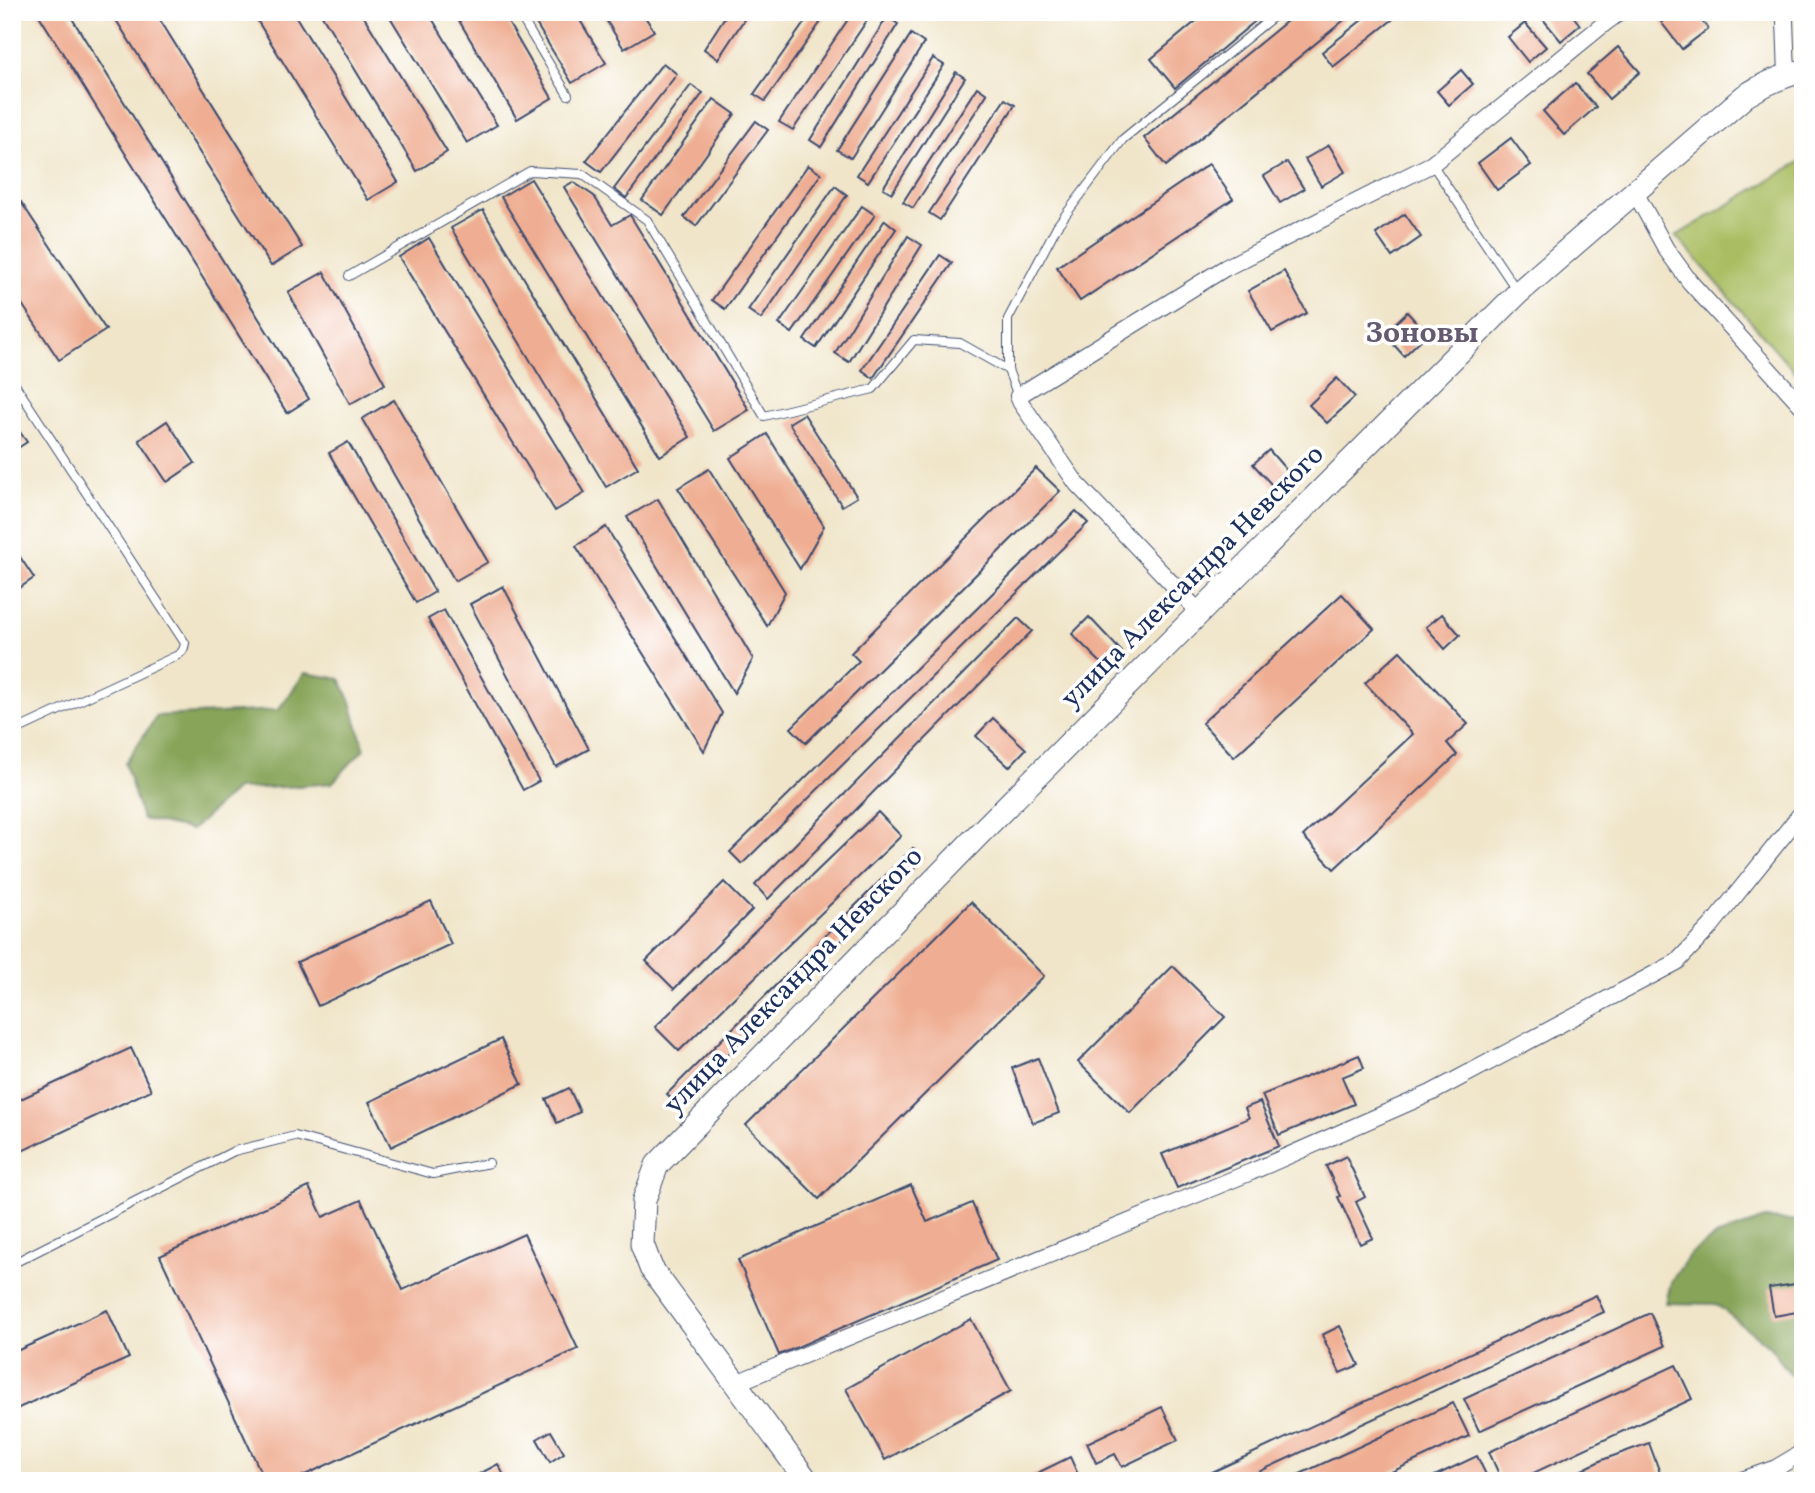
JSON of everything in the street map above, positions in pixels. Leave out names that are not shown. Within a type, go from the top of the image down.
[{"type":"street","points":[[1200,613],[1077,484],[1018,396],[1225,268],[1432,164],[1620,12]]},
{"type":"street","points":[[1783,12],[1795,73]]},
{"type":"street","name":"улица Александра Невского","points":[[736,1383],[651,1268],[642,1244],[644,1199],[657,1165],[978,835],[1518,292],[1723,113],[1765,83],[1795,73]]},
{"type":"street","points":[[1635,192],[1667,249],[1690,282],[1803,407]]},
{"type":"street","points":[[807,1481],[736,1383],[1251,1172],[1431,1093],[1677,962],[1711,926],[1803,811]]},
{"type":"street","points":[[1739,1481],[1776,1468],[1803,1452]]},
{"type":"lane","points":[[518,12],[568,95]]},
{"type":"lane","points":[[1018,396],[1008,370],[1008,319],[1057,226],[1123,139],[1279,12]]},
{"type":"lane","points":[[1432,164],[1518,292]]},
{"type":"lane","points":[[349,276],[530,171],[582,174],[647,220],[764,416],[873,388],[914,340],[960,343],[1008,370]]},
{"type":"lane","points":[[12,380],[185,643],[181,653],[176,656],[12,732]]},
{"type":"lane","points":[[12,1264],[234,1151],[295,1136],[433,1174],[489,1163]]},
{"type":"green space","points":[[1803,160],[1803,381],[1676,236]]},
{"type":"green space","points":[[305,673],[340,679],[351,702],[364,749],[332,783],[236,789],[192,830],[142,819],[125,763],[157,716],[278,710]]},
{"type":"green space","points":[[1765,1219],[1803,1221],[1803,1391],[1769,1346],[1716,1304],[1666,1303],[1671,1282],[1690,1254],[1716,1236]]},
{"type":"building","points":[[37,12],[68,12],[309,399],[287,413]]},
{"type":"building","points":[[111,12],[155,12],[302,247],[271,266]]},
{"type":"building","points":[[252,12],[293,12],[398,182],[368,200]]},
{"type":"building","points":[[320,12],[361,12],[447,152],[417,171]]},
{"type":"building","points":[[387,12],[428,12],[497,125],[467,143]]},
{"type":"building","points":[[454,12],[502,12],[552,98],[517,119]]},
{"type":"building","points":[[529,12],[575,12],[606,63],[572,83]]},
{"type":"building","points":[[601,12],[642,12],[654,31],[624,49]]},
{"type":"building","points":[[728,12],[749,12],[718,59],[704,49]]},
{"type":"building","points":[[812,12],[828,12],[765,101],[754,94]]},
{"type":"building","points":[[853,12],[864,12],[870,16],[793,130],[779,122]]},
{"type":"building","points":[[1207,12],[1266,12],[1175,88],[1151,59]]},
{"type":"building","points":[[1298,12],[1354,12],[1166,166],[1144,138]]},
{"type":"building","points":[[1372,12],[1402,12],[1333,67],[1322,52]]},
{"type":"building","points":[[1537,12],[1570,12],[1580,25],[1561,41]]},
{"type":"building","points":[[1674,12],[1695,12],[1708,29],[1682,49],[1661,22]]},
{"type":"building","points":[[887,17],[898,24],[821,147],[810,140]]},
{"type":"building","points":[[1525,23],[1546,47],[1528,62],[1508,37]]},
{"type":"building","points":[[911,34],[924,43],[851,158],[837,150]]},
{"type":"building","points":[[1618,47],[1640,72],[1609,99],[1587,74]]},
{"type":"building","points":[[933,58],[944,65],[868,182],[857,175]]},
{"type":"building","points":[[663,63],[677,74],[601,172],[586,161]]},
{"type":"building","points":[[1461,70],[1473,84],[1449,105],[1437,91]]},
{"type":"building","points":[[956,72],[965,78],[892,193],[883,188]]},
{"type":"building","points":[[1575,83],[1596,107],[1564,135],[1543,111]]},
{"type":"building","points":[[691,85],[703,93],[626,198],[614,189]]},
{"type":"building","points":[[977,87],[987,94],[913,208],[903,202]]},
{"type":"building","points":[[714,99],[735,114],[663,215],[642,200]]},
{"type":"building","points":[[1005,99],[1015,105],[940,220],[929,213]]},
{"type":"building","points":[[756,121],[768,130],[696,226],[684,217]]},
{"type":"building","points":[[1511,138],[1531,165],[1497,190],[1478,163]]},
{"type":"building","points":[[1329,145],[1345,172],[1321,186],[1305,159]]},
{"type":"building","points":[[1287,162],[1304,189],[1280,203],[1264,176]]},
{"type":"building","points":[[1209,164],[1233,199],[1080,301],[1057,267]]},
{"type":"building","points":[[808,165],[821,174],[725,309],[712,300]]},
{"type":"building","points":[[531,179],[690,437],[660,456],[501,197]]},
{"type":"building","points":[[573,182],[594,196],[612,225],[630,215],[749,410],[714,431],[564,187]]},
{"type":"building","points":[[835,186],[847,195],[761,319],[748,310]]},
{"type":"building","points":[[21,202],[106,330],[59,360],[12,289],[12,208]]},
{"type":"building","points":[[862,206],[875,215],[792,333],[779,324]]},
{"type":"building","points":[[483,210],[638,468],[606,487],[451,228]]},
{"type":"building","points":[[1405,214],[1421,237],[1392,257],[1376,234]]},
{"type":"building","points":[[885,220],[896,229],[816,348],[804,340]]},
{"type":"building","points":[[908,236],[922,245],[849,362],[835,353]]},
{"type":"building","points":[[429,238],[585,493],[555,511],[399,257]]},
{"type":"building","points":[[940,255],[952,263],[873,378],[862,370]]},
{"type":"building","points":[[1284,271],[1307,313],[1272,332],[1248,291]]},
{"type":"building","points":[[324,272],[385,384],[350,404],[288,292]]},
{"type":"building","points":[[1407,312],[1427,334],[1404,356],[1384,334]]},
{"type":"building","points":[[1337,378],[1355,397],[1327,423],[1309,405]]},
{"type":"building","points":[[394,400],[488,562],[455,581],[362,419]]},
{"type":"building","points":[[804,414],[857,497],[842,506],[789,423]]},
{"type":"building","points":[[12,421],[27,442],[12,452]]},
{"type":"building","points":[[167,421],[195,463],[167,482],[139,440]]},
{"type":"building","points":[[767,434],[824,526],[800,569],[730,458]]},
{"type":"building","points":[[348,442],[435,592],[416,603],[329,453]]},
{"type":"building","points":[[1269,450],[1295,480],[1280,494],[1253,464]]},
{"type":"building","points":[[1036,468],[1060,491],[806,743],[791,728],[859,661],[851,653]]},
{"type":"building","points":[[709,469],[785,592],[767,626],[678,488]]},
{"type":"building","points":[[658,499],[753,659],[734,693],[627,517]]},
{"type":"building","points":[[1076,511],[1088,523],[742,864],[730,852]]},
{"type":"building","points":[[606,527],[722,713],[704,751],[576,546]]},
{"type":"building","points":[[12,545],[34,578],[12,593]]},
{"type":"building","points":[[503,586],[589,749],[556,767],[470,604]]},
{"type":"building","points":[[1342,594],[1374,629],[1234,757],[1202,723]]},
{"type":"building","points":[[444,610],[539,781],[523,790],[428,619]]},
{"type":"building","points":[[1442,614],[1460,635],[1445,649],[1426,627]]},
{"type":"building","points":[[1089,617],[1122,652],[1106,668],[1072,634]]},
{"type":"building","points":[[1018,618],[1032,631],[768,899],[755,885]]},
{"type":"building","points":[[1400,651],[1468,724],[1447,743],[1457,755],[1334,869],[1303,836],[1413,734],[1365,683]]},
{"type":"building","points":[[993,718],[1026,749],[1009,767],[976,736]]},
{"type":"building","points":[[878,812],[901,836],[679,1051],[655,1027]]},
{"type":"building","points":[[913,848],[924,858],[678,1105],[667,1094]]},
{"type":"building","points":[[724,882],[752,910],[674,989],[646,961]]},
{"type":"building","points":[[431,901],[451,944],[318,1006],[297,962]]},
{"type":"building","points":[[971,902],[1044,976],[819,1199],[746,1125]]},
{"type":"building","points":[[1173,966],[1225,1017],[1130,1113],[1078,1062]]},
{"type":"building","points":[[501,1039],[522,1084],[391,1147],[369,1102]]},
{"type":"building","points":[[131,1048],[151,1090],[20,1152],[12,1134],[12,1103]]},
{"type":"building","points":[[1359,1055],[1364,1068],[1342,1077],[1354,1104],[1279,1135],[1262,1095]]},
{"type":"building","points":[[1038,1058],[1059,1113],[1033,1123],[1012,1068]]},
{"type":"building","points":[[569,1088],[580,1112],[557,1123],[546,1099]]},
{"type":"building","points":[[1260,1102],[1279,1146],[1177,1188],[1162,1154],[1249,1118],[1245,1108]]},
{"type":"building","points":[[1346,1156],[1365,1197],[1356,1202],[1373,1238],[1360,1244],[1326,1166]]},
{"type":"building","points":[[911,1185],[927,1222],[972,1203],[997,1260],[779,1355],[738,1260]]},
{"type":"building","points":[[309,1187],[323,1217],[361,1200],[403,1290],[524,1234],[578,1349],[292,1481],[265,1481],[160,1256]]},
{"type":"building","points":[[1803,1283],[1803,1311],[1774,1316],[1769,1288]]},
{"type":"building","points":[[1596,1295],[1604,1312],[1239,1481],[1214,1481],[1210,1473]]},
{"type":"building","points":[[107,1310],[129,1358],[12,1411],[12,1353]]},
{"type":"building","points":[[1650,1313],[1665,1346],[1479,1431],[1464,1399]]},
{"type":"building","points":[[971,1319],[1011,1391],[885,1460],[846,1389]]},
{"type":"building","points":[[1340,1326],[1359,1365],[1340,1373],[1322,1335]]},
{"type":"building","points":[[1676,1365],[1692,1399],[1516,1481],[1502,1481],[1489,1452]]},
{"type":"building","points":[[1453,1403],[1469,1436],[1372,1481],[1285,1481]]},
{"type":"building","points":[[1162,1407],[1178,1440],[1122,1467],[1115,1454],[1096,1463],[1087,1443]]},
{"type":"building","points":[[551,1431],[564,1453],[550,1462],[537,1439]]},
{"type":"building","points":[[1649,1443],[1663,1481],[1560,1481],[1602,1460]]},
{"type":"building","points":[[1477,1456],[1489,1481],[1424,1481]]},
{"type":"building","points":[[1070,1457],[1081,1481],[1021,1481]]},
{"type":"building","points":[[498,1464],[507,1481],[466,1481]]},
{"type":"district","name":"Зоновы","points":[[1422,334]]}]
